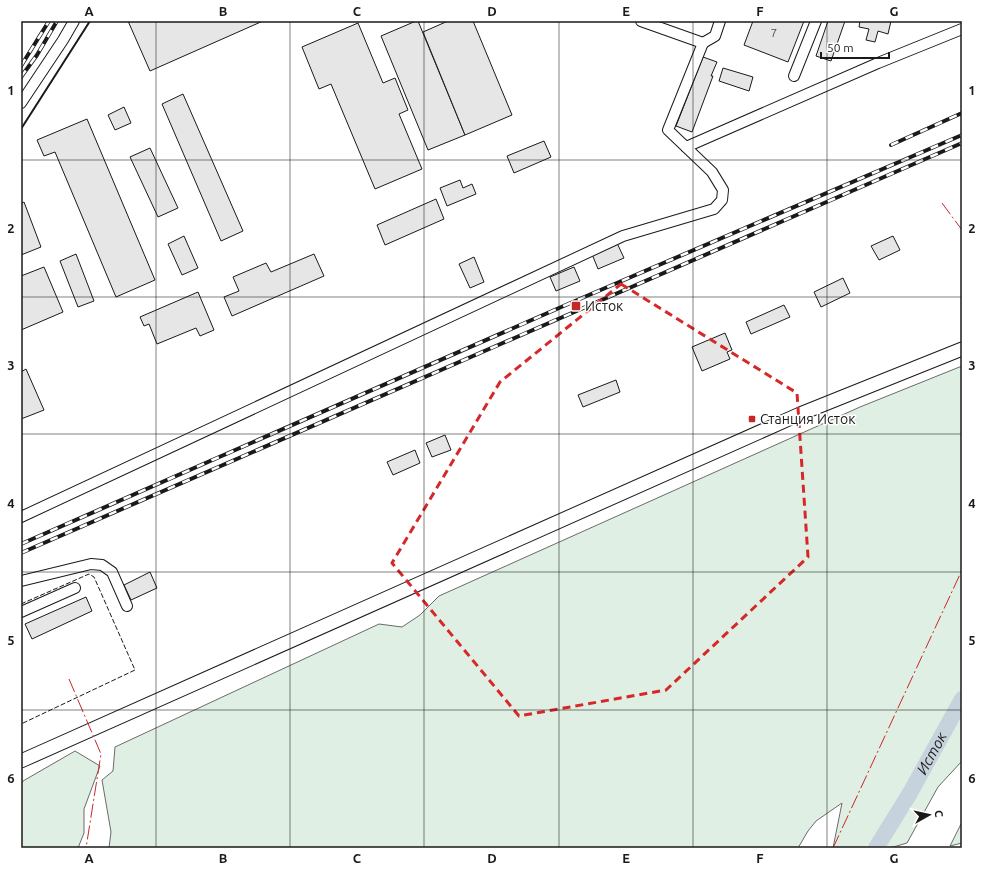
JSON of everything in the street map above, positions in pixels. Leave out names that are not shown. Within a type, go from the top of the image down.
[{"type":"main road","points":[[21,761],[800,414],[962,350]]},
{"type":"street","points":[[21,103],[74,21]]},
{"type":"street","points":[[641,21],[703,43]]},
{"type":"street","points":[[21,517],[623,236],[714,209],[722,200],[723,190],[712,172],[668,130],[703,43],[715,36],[720,21]]},
{"type":"street","points":[[794,76],[816,21]]},
{"type":"street","points":[[686,147],[878,63],[962,29]]},
{"type":"street","points":[[21,581],[91,564],[102,565],[112,572],[127,606]]},
{"type":"street","points":[[21,612],[75,588]]},
{"type":"highlighted area","points":[[621,284],[797,393],[808,557],[666,690],[519,716],[392,563],[500,382]]},
{"type":"green space","points":[[962,366],[962,761],[938,787],[907,843],[890,848],[833,848],[842,803],[816,821],[798,848],[109,848],[111,832],[102,780],[113,771],[115,747],[379,624],[402,627],[420,615],[439,596],[860,407]]},
{"type":"green space","points":[[75,751],[100,766],[84,809],[84,833],[78,848],[21,848],[21,784],[23,781]]},
{"type":"green space","points":[[962,822],[962,843],[950,846]]},
{"type":"building","points":[[128,21],[263,21],[150,71]]},
{"type":"building","points":[[418,21],[465,135],[428,150],[381,36]]},
{"type":"building","points":[[448,21],[473,21],[512,115],[465,135],[423,32]]},
{"type":"building","points":[[753,21],[804,21],[788,62],[744,45]]},
{"type":"building","points":[[828,21],[845,21],[831,61],[816,56]]},
{"type":"building","points":[[860,21],[891,21],[888,34],[878,31],[875,42],[866,40],[869,29],[859,27]]},
{"type":"building","points":[[358,23],[383,83],[395,78],[408,110],[399,114],[422,169],[375,189],[331,84],[319,89],[302,47]]},
{"type":"building","points":[[703,57],[717,62],[692,132],[676,126]]},
{"type":"building","points":[[723,68],[753,77],[749,91],[719,81]]},
{"type":"building","points":[[183,94],[243,231],[221,241],[162,104]]},
{"type":"building","points":[[124,107],[131,123],[115,130],[108,115]]},
{"type":"building","points":[[87,119],[155,280],[116,297],[55,152],[44,156],[37,140]]},
{"type":"building","points":[[544,141],[551,157],[514,173],[507,156]]},
{"type":"building","points":[[150,148],[178,208],[158,217],[130,157]]},
{"type":"building","points":[[460,180],[463,188],[472,184],[476,194],[447,206],[440,188]]},
{"type":"building","points":[[436,199],[444,219],[385,245],[377,225]]},
{"type":"building","points":[[24,202],[41,247],[21,255],[21,204]]},
{"type":"building","points":[[184,236],[198,268],[182,275],[168,244]]},
{"type":"building","points":[[893,236],[900,250],[879,260],[871,246]]},
{"type":"building","name":"Исток","points":[[617,243],[624,258],[598,269],[592,254]]},
{"type":"building","points":[[76,254],[94,301],[78,307],[60,261]]},
{"type":"building","points":[[314,254],[324,276],[232,316],[224,297],[239,291],[233,277],[266,263],[271,272]]},
{"type":"building","points":[[474,257],[484,282],[470,288],[459,264]]},
{"type":"building","points":[[44,267],[63,312],[21,330],[21,276]]},
{"type":"building","points":[[574,267],[580,281],[556,291],[550,277]]},
{"type":"building","points":[[843,278],[850,293],[821,307],[814,292]]},
{"type":"building","points":[[198,292],[214,330],[200,336],[196,328],[157,344],[149,324],[144,326],[140,317]]},
{"type":"building","points":[[784,305],[790,317],[751,334],[746,322]]},
{"type":"building","points":[[725,333],[732,350],[727,352],[730,359],[702,371],[692,347]]},
{"type":"building","points":[[26,369],[44,410],[21,419],[21,372]]},
{"type":"building","points":[[616,380],[620,392],[583,407],[578,395]]},
{"type":"building","points":[[445,435],[451,450],[432,457],[426,443]]},
{"type":"building","points":[[415,450],[420,463],[393,475],[387,462]]},
{"type":"building","points":[[150,572],[157,588],[131,600],[124,585]]},
{"type":"building","points":[[86,597],[92,611],[32,639],[25,624]]},
{"type":"waterway","name":"Исток","points":[[876,848],[910,793],[962,699]]},
{"type":"railway","points":[[21,66],[49,21]]},
{"type":"railway","points":[[21,77],[37,55],[57,21]]},
{"type":"railway","points":[[891,145],[962,113]]},
{"type":"railway","points":[[21,544],[575,301],[962,135]]},
{"type":"railway","points":[[21,553],[962,143]]},
{"type":"fence","points":[[21,604],[89,574],[94,577],[135,670],[21,724]]},
{"type":"wall","points":[[21,129],[90,21]]},
{"type":"power","points":[[942,203],[962,230]]},
{"type":"power","points":[[833,848],[962,570]]},
{"type":"power","points":[[69,679],[101,754],[86,848]]},
{"type":"place","name":"Исток","points":[[576,306]]},
{"type":"place","name":"Станция Исток","points":[[752,419]]}]
